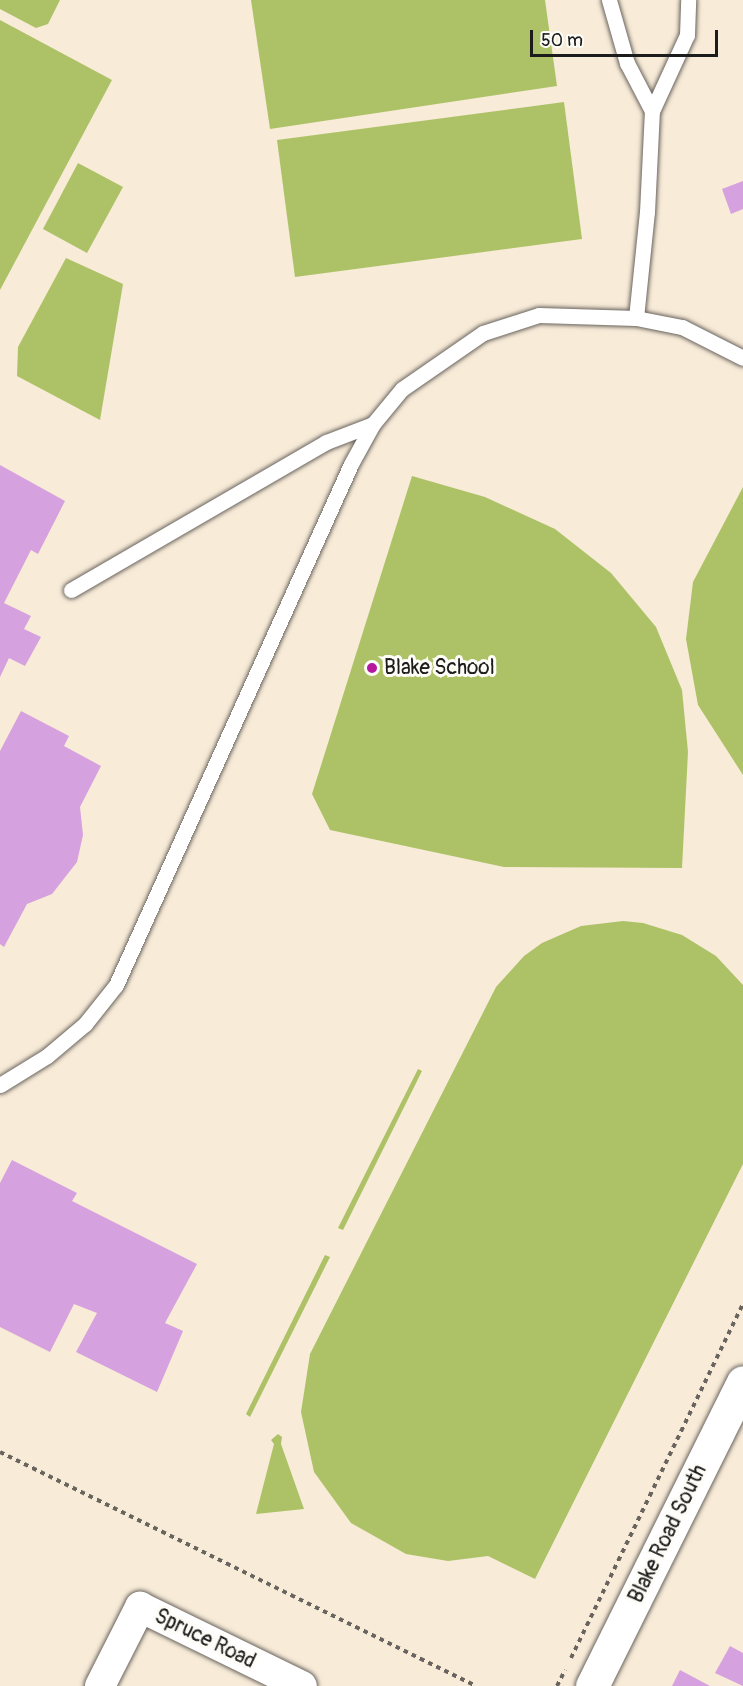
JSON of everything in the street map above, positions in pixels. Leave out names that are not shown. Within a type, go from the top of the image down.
[{"type":"street","name":"Blake Road South","points":[[592,1686],[743,1382]]},
{"type":"street","name":"Spruce Road","points":[[100,1686],[140,1607],[302,1686]]},
{"type":"lane","points":[[609,0],[627,63],[652,111]]},
{"type":"lane","points":[[636,318],[647,212],[652,111],[687,35],[688,0]]},
{"type":"lane","points":[[0,1085],[48,1056],[84,1024],[116,985],[351,464],[373,424],[402,389],[439,360],[483,333],[539,315],[636,318],[682,327],[743,358]]},
{"type":"lane","points":[[71,590],[326,442],[373,424]]},
{"type":"path","points":[[557,1686],[743,1304]]},
{"type":"path","points":[[0,1452],[476,1686]]},
{"type":"green space","points":[[0,0],[60,0],[48,24],[36,28],[0,9]]},
{"type":"green space","points":[[251,0],[545,0],[557,86],[270,129]]},
{"type":"green space","points":[[0,20],[112,80],[0,290]]},
{"type":"green space","points":[[564,102],[582,239],[295,277],[277,140]]},
{"type":"green space","points":[[78,163],[123,187],[87,253],[43,229]]},
{"type":"green space","points":[[66,258],[123,284],[100,420],[17,376],[18,347]]},
{"type":"green space","points":[[412,476],[485,497],[555,529],[611,573],[656,627],[682,690],[688,752],[682,868],[504,867],[330,830],[312,794]]},
{"type":"green space","points":[[743,487],[743,775],[698,705],[686,639],[693,582]]},
{"type":"green space","points":[[623,921],[643,923],[682,935],[716,956],[743,985],[743,1164],[535,1579],[488,1556],[448,1561],[406,1554],[351,1523],[314,1472],[301,1412],[310,1354],[496,987],[524,956],[542,943],[581,926]]},
{"type":"green space","points":[[418,1069],[422,1071],[343,1230],[338,1228]]},
{"type":"green space","points":[[325,1255],[330,1257],[250,1417],[246,1414]]},
{"type":"green space","points":[[278,1434],[282,1437],[281,1444],[304,1509],[256,1514],[274,1444],[271,1440]]},
{"type":"building","points":[[743,181],[743,209],[731,214],[722,189]]},
{"type":"building","points":[[0,465],[65,501],[38,554],[31,550],[4,603],[31,616],[24,629],[41,637],[25,666],[9,658],[0,677]]},
{"type":"building","points":[[21,711],[69,736],[64,746],[101,766],[80,807],[83,835],[77,862],[52,894],[27,904],[4,947],[0,944],[0,751]]},
{"type":"building","points":[[12,1160],[77,1193],[72,1201],[197,1264],[165,1323],[183,1331],[157,1392],[76,1352],[97,1313],[74,1304],[50,1352],[0,1327],[0,1183]]},
{"type":"building","points":[[730,1646],[743,1653],[743,1686],[715,1673]]},
{"type":"building","points":[[680,1670],[710,1686],[672,1686]]},
{"type":"place","name":"Blake School","points":[[372,668]]}]
